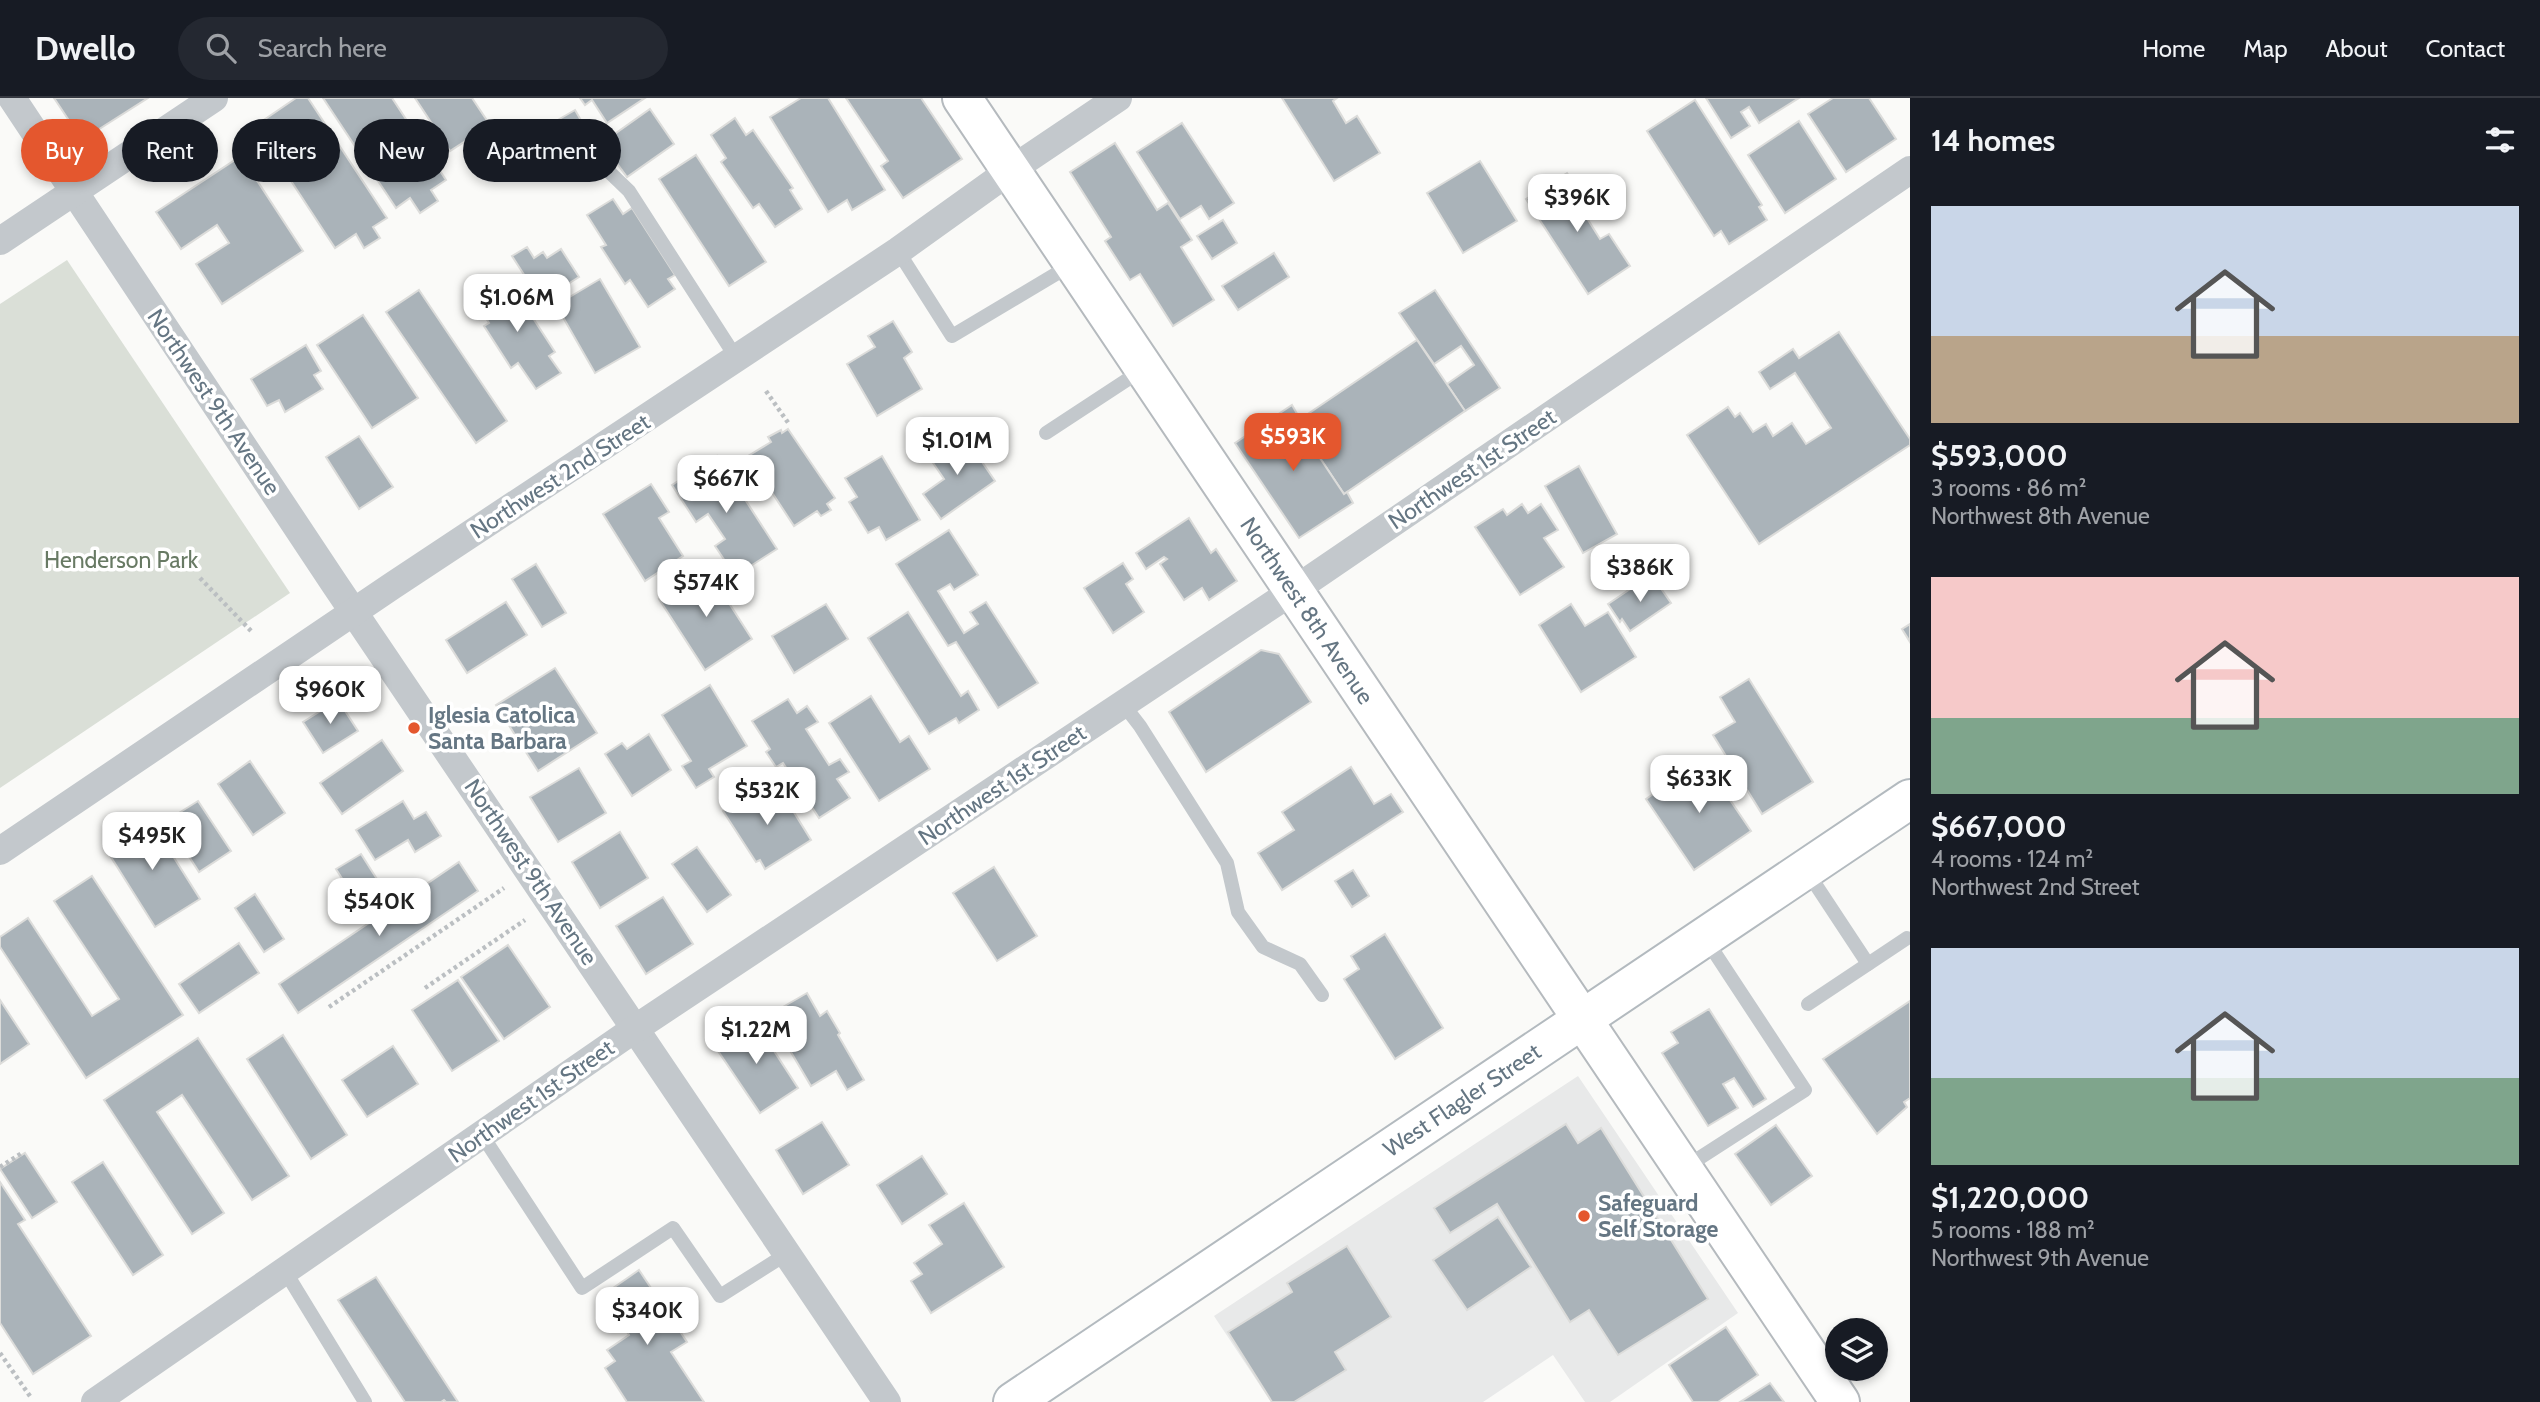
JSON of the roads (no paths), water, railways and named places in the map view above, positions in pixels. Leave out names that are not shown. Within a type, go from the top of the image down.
[{"type":"main road","name":"Northwest 8th Avenue","points":[[962,98],[1840,1402]]},
{"type":"main road","name":"West Flagler Street","points":[[1013,1402],[1910,799]]},
{"type":"street","name":"Northwest 9th Avenue","points":[[12,98],[354,612],[887,1402]]},
{"type":"street","points":[[0,241],[214,98]]},
{"type":"street","name":"Northwest 2nd Street","points":[[0,850],[898,251],[1118,98]]},
{"type":"street","name":"Northwest 1st Street","points":[[95,1402],[636,1028],[1293,591],[1910,170]]},
{"type":"lane","points":[[620,182],[629,191],[737,359]]},
{"type":"lane","points":[[898,251],[952,336],[1073,263]]},
{"type":"lane","points":[[1046,433],[1143,369]]},
{"type":"lane","points":[[1123,704],[1142,729],[1227,863],[1238,912],[1263,947],[1300,964],[1322,995]]},
{"type":"lane","points":[[1806,869],[1868,964]]},
{"type":"lane","points":[[1684,1168],[1805,1090],[1705,937]]},
{"type":"lane","points":[[1808,1004],[1907,938]]},
{"type":"lane","points":[[482,1135],[582,1288],[673,1228],[720,1296],[788,1253]]},
{"type":"lane","points":[[285,1271],[365,1402]]},
{"type":"place","name":"Iglesia Catolica Santa Barbara","points":[[414,728]]},
{"type":"place","name":"Safeguard Self Storage","points":[[1584,1216]]},
{"type":"park label","name":"Henderson Park","points":[[121,560]]}]
